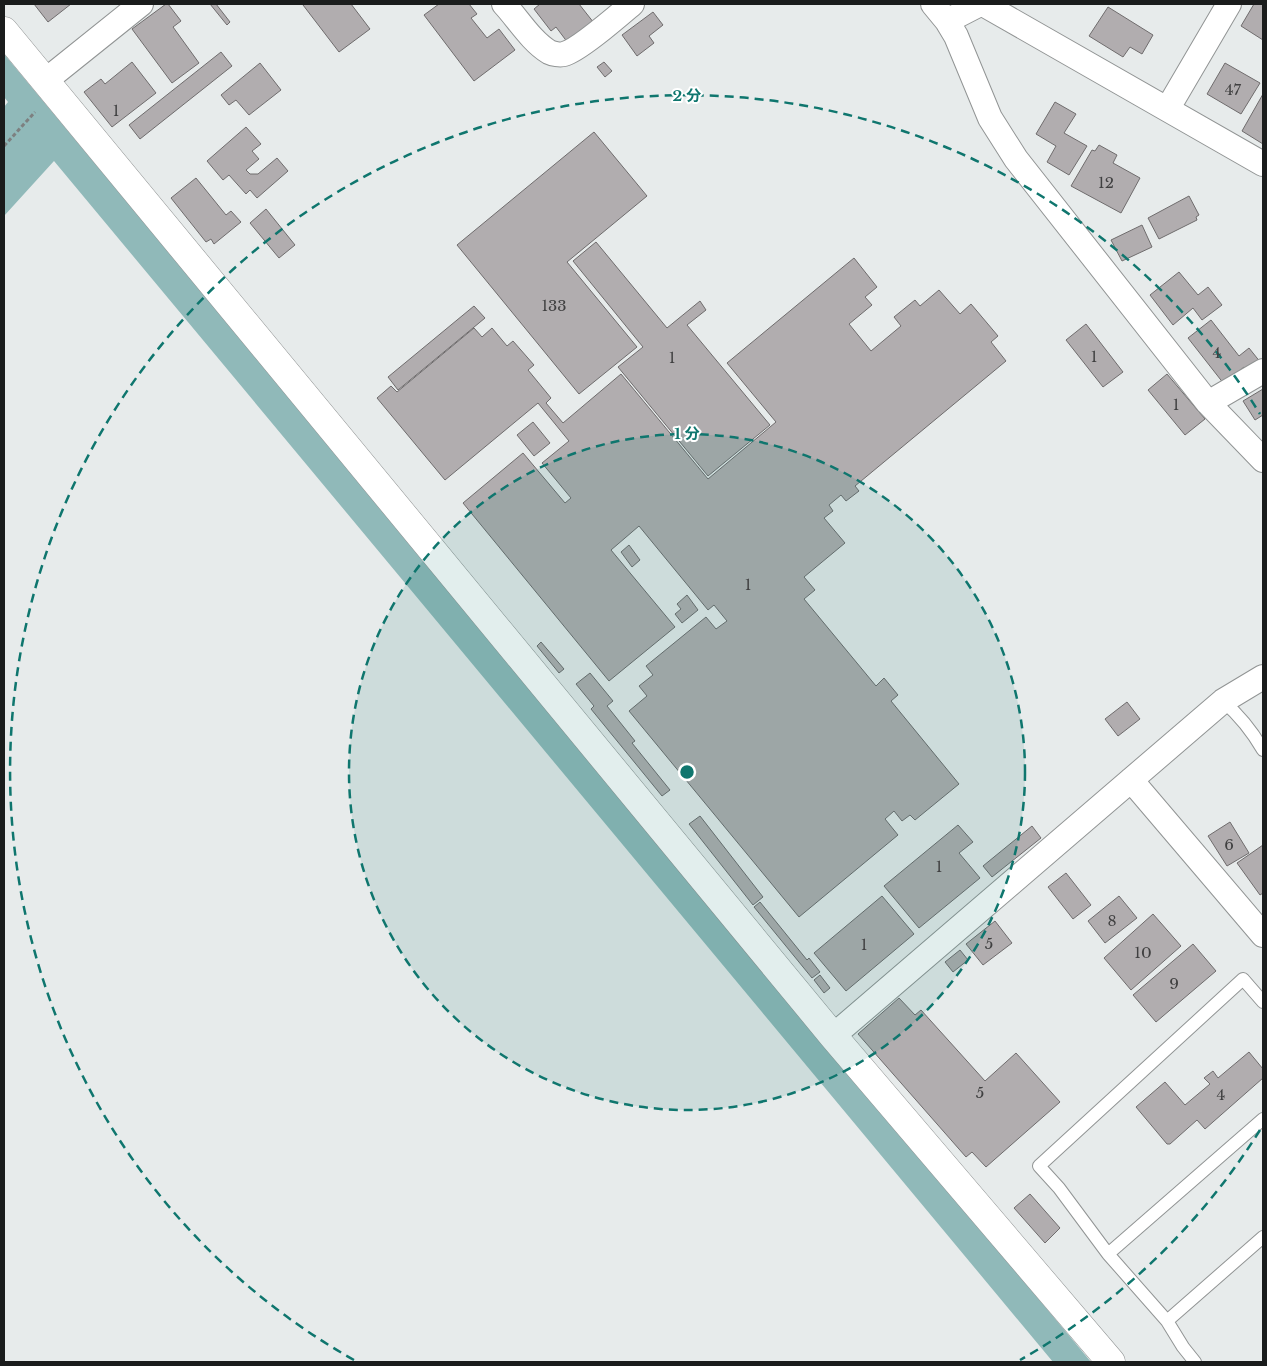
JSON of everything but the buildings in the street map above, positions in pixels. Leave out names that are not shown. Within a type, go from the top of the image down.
[{"type":"street","points":[[49,85],[141,4]]},
{"type":"street","points":[[504,4],[539,44],[551,53],[562,54],[572,50],[632,4]]},
{"type":"street","points":[[1263,164],[1168,108],[982,4],[940,12],[956,36],[990,118],[1002,138],[1070,229],[1208,403],[1263,460]]},
{"type":"street","points":[[1168,108],[1229,4]]},
{"type":"street","points":[[4,31],[832,1036],[1111,1362]]},
{"type":"street","points":[[1208,403],[1263,371]]},
{"type":"street","points":[[832,1036],[1223,700],[1263,677]]},
{"type":"street","points":[[1132,780],[1263,935]]},
{"type":"lane","points":[[1223,700],[1253,732],[1263,750]]},
{"type":"lane","points":[[1195,1362],[1167,1321],[1108,1254],[1059,1188],[1039,1166],[1243,979],[1263,1002]]},
{"type":"lane","points":[[1108,1254],[1263,1119]]},
{"type":"lane","points":[[1167,1321],[1263,1237]]},
{"type":"path","points":[[4,146],[49,85]]},
{"type":"shaded area","points":[[4,54],[1091,1362],[1053,1362],[54,161],[4,216],[4,107],[8,102],[4,97]]}]
